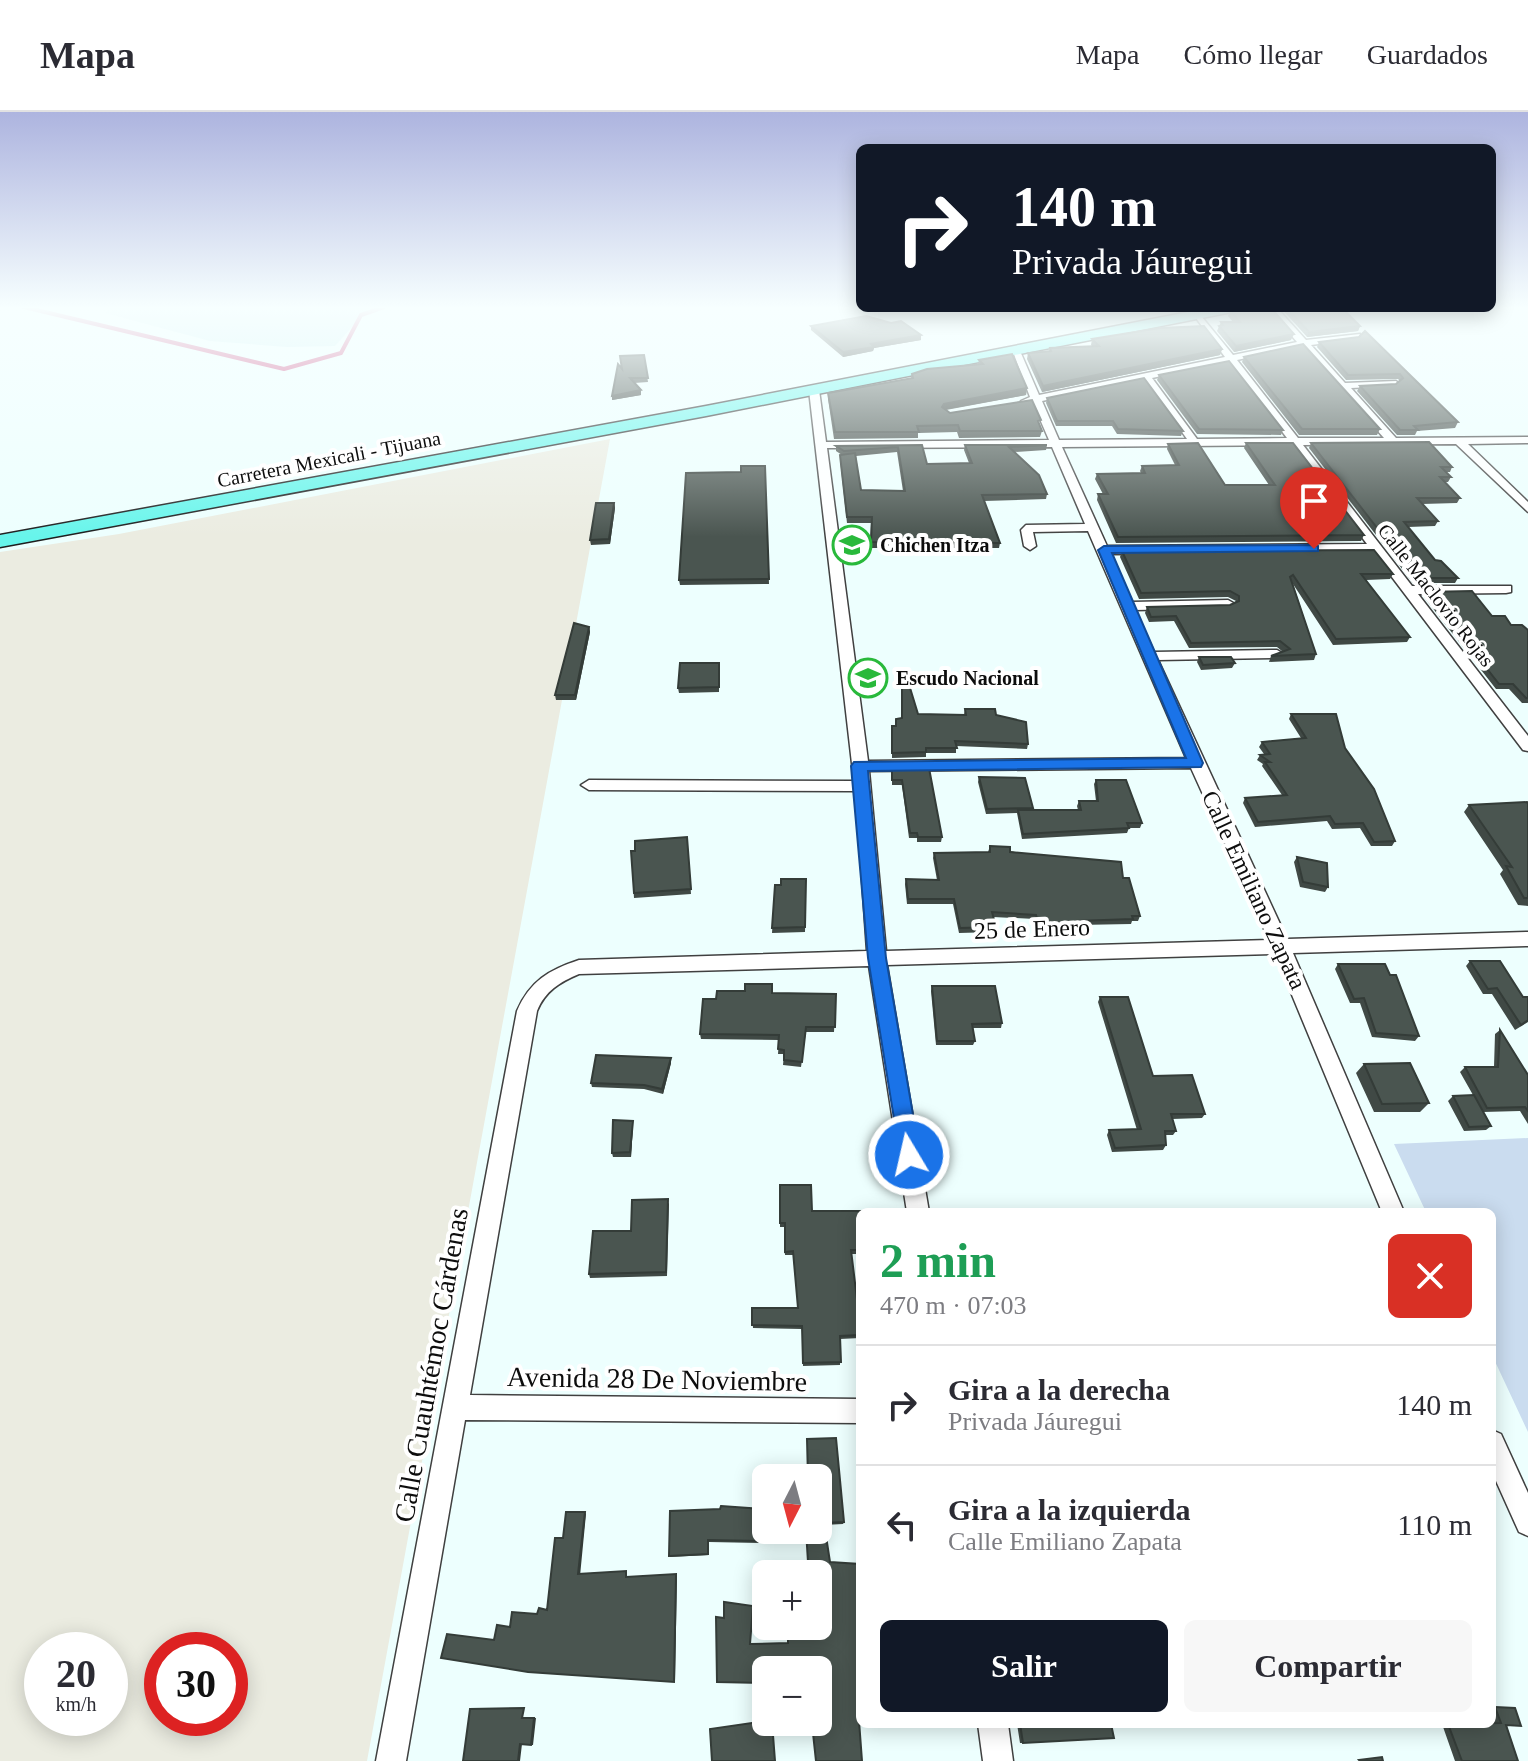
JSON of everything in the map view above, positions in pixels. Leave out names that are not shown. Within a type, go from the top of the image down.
[{"type":"main road","name":"Carretera Mexicali - Tijuana","points":[[0,523],[162,497],[774,384]]},
{"type":"main road","name":"Carretera Mexicali - Tijuana","points":[[0,541],[845,384]]},
{"type":"street","name":"Calle Emiliano Zapata","points":[[1030,384],[1196,763],[1281,945],[1391,1208]]},
{"type":"street","points":[[1008,404],[1112,384]]},
{"type":"street","points":[[1152,384],[1194,442]]},
{"type":"street","name":"Calle Maclovio Rojas","points":[[1251,384],[1528,746]]},
{"type":"street","points":[[1341,386],[1376,384]]},
{"type":"street","points":[[1341,386],[1392,440]]},
{"type":"street","points":[[814,390],[863,786],[877,958],[917,1208]]},
{"type":"street","points":[[822,445],[1528,440]]},
{"type":"street","points":[[1459,441],[1528,508]]},
{"type":"street","points":[[1030,546],[1027,530],[1030,528],[1094,527]]},
{"type":"street","points":[[1104,550],[1374,548]]},
{"type":"street","points":[[1406,590],[1506,589]]},
{"type":"street","points":[[1128,606],[1228,604]]},
{"type":"street","points":[[1150,656],[1277,654]]},
{"type":"street","points":[[859,766],[1196,763]]},
{"type":"street","points":[[589,785],[863,786]]},
{"type":"street","name":"25 de Enero","points":[[542,985],[561,973],[579,967],[1528,939]]},
{"type":"street","name":"Calle Cuauhtémoc Cárdenas","points":[[391,1761],[527,1011],[531,998],[542,985]]},
{"type":"street","name":"Avenida 28 De Noviembre","points":[[453,1407],[856,1411]]},
{"type":"street","points":[[1496,1452],[1528,1523]]},
{"type":"street","points":[[994,1728],[998,1761]]},
{"type":"shaded area","points":[[610,439],[367,1761],[0,1761],[0,552],[119,534]]},
{"type":"shaded area","points":[[1528,1138],[1528,1432],[1496,1364],[1496,1208],[1424,1208],[1394,1144]]},
{"type":"building","points":[[614,384],[635,384],[641,390],[612,396]]},
{"type":"building","points":[[879,384],[1025,384],[1027,388],[944,404],[942,407],[950,413],[1032,400],[1041,420],[1038,421],[1042,431],[960,431],[958,425],[917,426],[919,432],[835,432],[828,393]]},
{"type":"building","points":[[1115,384],[1148,384],[1183,431],[1118,429],[1113,421],[1057,421],[1047,398]]},
{"type":"building","points":[[1166,384],[1247,384],[1283,430],[1199,429]]},
{"type":"building","points":[[1266,384],[1339,384],[1380,429],[1302,429]]},
{"type":"building","points":[[1419,384],[1458,422],[1414,426],[1418,430],[1400,430],[1360,386]]},
{"type":"building","points":[[1429,442],[1452,467],[1441,467],[1451,477],[1440,477],[1460,498],[1417,498],[1438,521],[1404,522],[1435,560],[1441,561],[1458,578],[1416,578],[1311,443]]},
{"type":"building","points":[[1198,443],[1225,485],[1275,485],[1246,443],[1293,443],[1364,535],[1118,537],[1098,494],[1108,494],[1097,474],[1145,473],[1142,466],[1179,465],[1168,444]]},
{"type":"building","points":[[922,445],[927,464],[972,463],[965,445],[1047,445],[1009,447],[1039,475],[1047,494],[982,495],[1000,543],[871,542],[872,517],[847,517],[840,455],[855,453],[861,490],[905,491],[898,447],[844,451],[836,446]]},
{"type":"building","points":[[741,466],[765,466],[769,579],[679,580],[686,473],[741,472]]},
{"type":"building","points":[[596,503],[614,503],[609,539],[590,540]]},
{"type":"building","points":[[1374,550],[1393,574],[1361,574],[1410,637],[1336,639],[1293,575],[1290,577],[1316,654],[1271,656],[1290,649],[1280,641],[1191,643],[1176,616],[1151,617],[1147,607],[1230,605],[1239,601],[1239,596],[1230,591],[1141,593],[1122,551]]},
{"type":"building","points":[[1472,591],[1492,616],[1505,616],[1511,625],[1522,625],[1528,630],[1528,698],[1513,684],[1499,684],[1427,592]]},
{"type":"building","points":[[574,623],[589,627],[575,695],[555,695]]},
{"type":"building","points":[[1199,657],[1231,657],[1235,663],[1203,665]]},
{"type":"building","points":[[680,663],[719,663],[719,687],[678,688]]},
{"type":"building","points":[[907,678],[918,714],[966,715],[965,709],[995,709],[996,715],[1026,722],[1028,744],[955,741],[957,748],[892,753],[892,726],[896,726],[896,719],[902,718],[902,679]]},
{"type":"building","points":[[1291,714],[1336,714],[1345,748],[1374,789],[1395,841],[1374,842],[1363,823],[1335,824],[1330,816],[1258,822],[1245,798],[1287,795],[1265,762],[1270,762],[1260,755],[1270,754],[1262,742],[1306,738]]},
{"type":"building","points":[[929,768],[942,837],[918,837],[917,833],[910,833],[902,780],[892,780],[892,769]]},
{"type":"building","points":[[979,777],[1025,778],[1033,808],[987,809]]},
{"type":"building","points":[[1096,780],[1126,780],[1142,823],[1127,823],[1129,828],[1023,834],[1018,810],[1081,810],[1079,801],[1098,801]]},
{"type":"building","points":[[1527,802],[1528,898],[1524,898],[1506,866],[1512,867],[1469,805]]},
{"type":"building","points":[[687,837],[691,889],[634,893],[631,851],[635,851],[635,841]]},
{"type":"building","points":[[990,846],[1010,847],[1010,852],[1121,862],[1123,878],[1129,878],[1140,916],[1132,916],[1133,919],[1077,921],[1080,931],[1040,928],[1036,915],[992,912],[996,927],[960,928],[954,899],[908,899],[906,879],[939,880],[934,853],[990,852]]},
{"type":"building","points":[[1297,857],[1327,863],[1328,887],[1303,882]]},
{"type":"building","points":[[781,879],[806,879],[805,927],[772,928],[775,885],[781,885]]},
{"type":"building","points":[[1470,961],[1500,961],[1523,997],[1528,997],[1528,1020],[1521,1025],[1497,988],[1488,989]]},
{"type":"building","points":[[1338,964],[1385,964],[1390,975],[1396,975],[1419,1036],[1376,1033],[1364,998],[1354,999]]},
{"type":"building","points":[[745,984],[772,984],[772,993],[836,994],[835,1027],[806,1027],[802,1062],[784,1060],[784,1050],[778,1049],[779,1035],[700,1034],[703,999],[716,999],[717,991],[745,991]]},
{"type":"building","points":[[932,986],[995,986],[1002,1023],[972,1024],[975,1041],[937,1041]]},
{"type":"building","points":[[1100,997],[1128,997],[1153,1076],[1192,1075],[1205,1114],[1171,1114],[1176,1131],[1165,1131],[1166,1145],[1115,1148],[1109,1130],[1141,1129]]},
{"type":"building","points":[[1500,1030],[1528,1075],[1528,1111],[1525,1107],[1487,1108],[1465,1067],[1498,1067]]},
{"type":"building","points":[[596,1055],[671,1058],[662,1089],[644,1085],[591,1083]]},
{"type":"building","points":[[1410,1063],[1429,1103],[1382,1104],[1364,1064]]},
{"type":"building","points":[[1474,1095],[1491,1126],[1469,1127],[1453,1096]]},
{"type":"building","points":[[613,1120],[633,1121],[630,1152],[612,1153]]},
{"type":"building","points":[[780,1185],[811,1185],[812,1211],[856,1211],[856,1250],[851,1250],[856,1291],[856,1335],[840,1336],[841,1362],[803,1363],[802,1326],[752,1325],[752,1308],[798,1308],[793,1251],[785,1252],[785,1223],[780,1223]]},
{"type":"building","points":[[668,1199],[666,1272],[589,1274],[593,1231],[631,1231],[632,1200]]},
{"type":"building","points":[[836,1438],[844,1522],[832,1523],[832,1464],[808,1464],[807,1439]]},
{"type":"building","points":[[721,1506],[752,1508],[752,1541],[708,1540],[708,1554],[669,1556],[670,1511],[720,1509]]},
{"type":"building","points":[[566,1512],[585,1512],[578,1574],[626,1571],[626,1577],[676,1574],[674,1682],[528,1672],[441,1658],[447,1634],[494,1640],[497,1625],[510,1627],[512,1612],[537,1614],[539,1608],[547,1610],[555,1538],[563,1538]]},
{"type":"building","points":[[807,1544],[827,1544],[830,1560],[808,1560]]},
{"type":"building","points":[[832,1562],[856,1564],[856,1728],[860,1728],[862,1761],[816,1761],[813,1736],[832,1736],[832,1656],[752,1656],[752,1683],[717,1682],[716,1617],[724,1618],[724,1602],[752,1606],[750,1644],[788,1643],[788,1640],[832,1640]]},
{"type":"building","points":[[1496,1707],[1515,1708],[1521,1726],[1506,1725],[1518,1761],[1462,1761],[1450,1728],[1496,1728],[1496,1723],[1501,1723]]},
{"type":"building","points":[[524,1708],[522,1718],[534,1718],[531,1745],[520,1744],[518,1761],[463,1761],[470,1709]]},
{"type":"building","points":[[752,1723],[752,1736],[773,1736],[775,1761],[712,1761],[710,1729]]},
{"type":"building","points":[[1021,1728],[1112,1728],[1114,1738],[1023,1743]]},
{"type":"building","points":[[1382,1757],[1383,1761],[1359,1760]]},
{"type":"place","name":"Chichen Itza","points":[[852,545]]},
{"type":"place","name":"Escudo Nacional","points":[[868,678]]},
{"type":"route","points":[[909,1155],[877,958],[859,766],[1196,763],[1104,550],[1314,549]]}]
